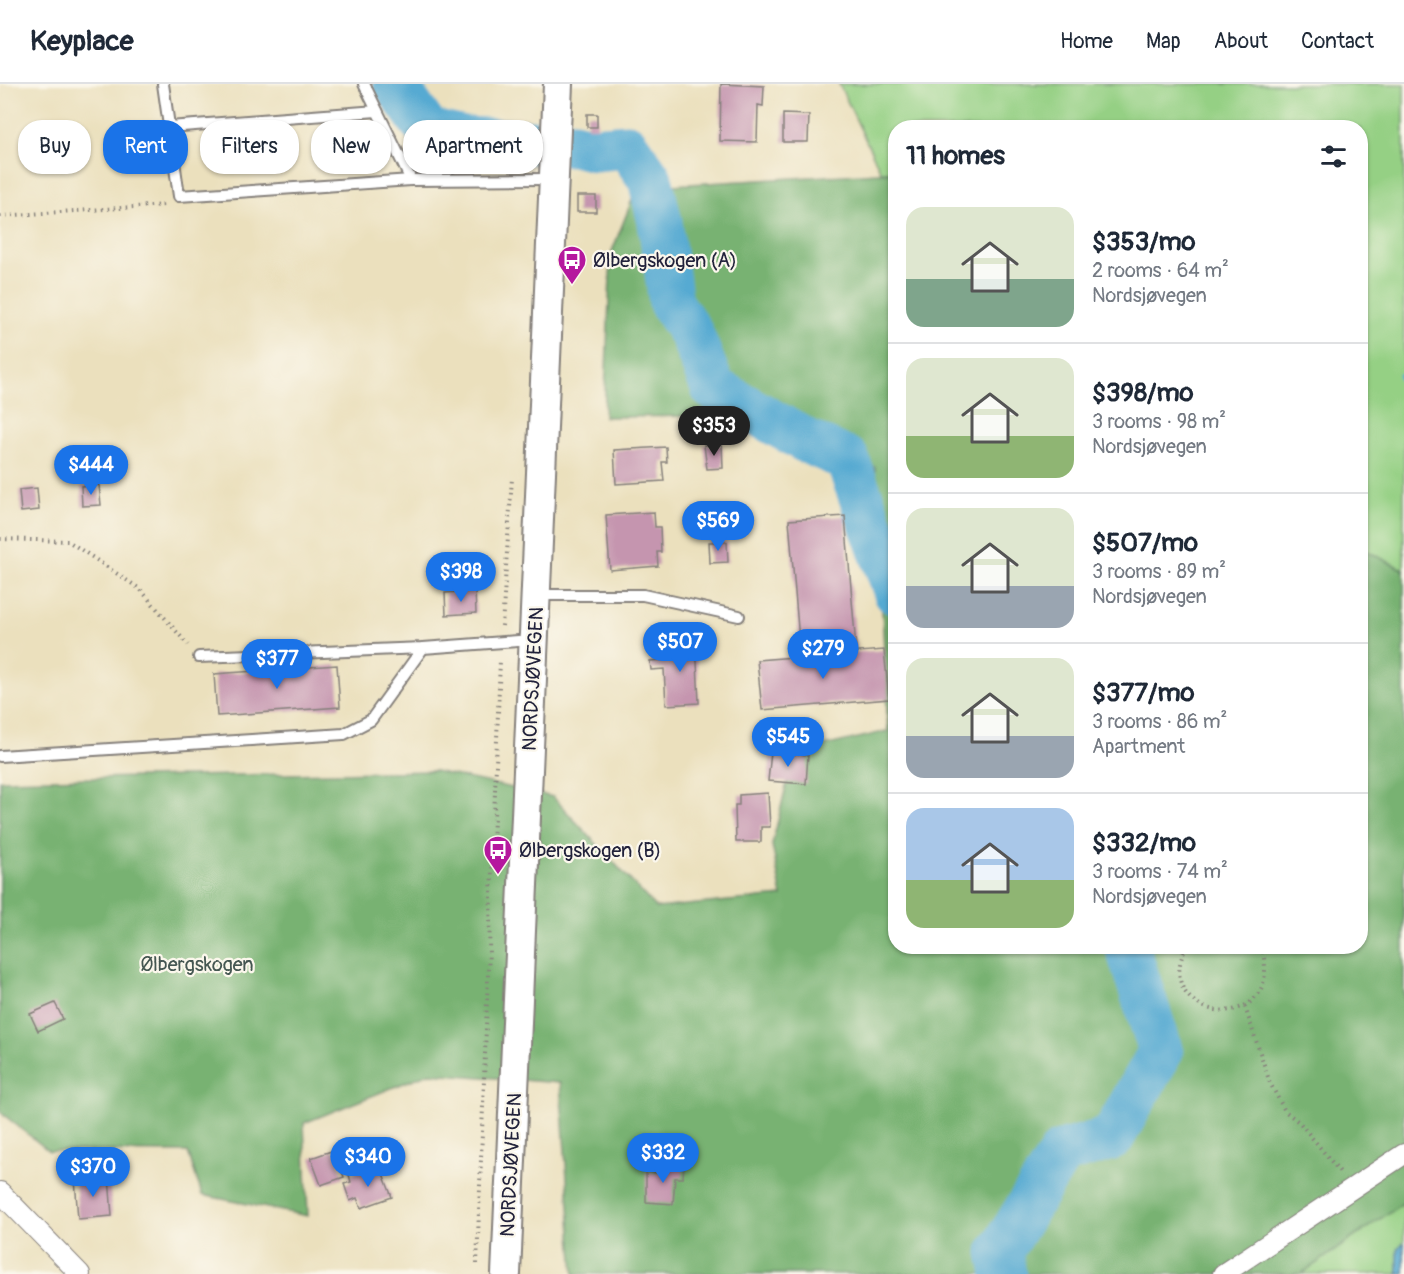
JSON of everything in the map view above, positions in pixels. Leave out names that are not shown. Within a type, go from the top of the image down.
[{"type":"main road","name":"NORDSJØVEGEN","points":[[506,1274],[536,639],[558,84]]},
{"type":"street","points":[[1222,1274],[1347,1183],[1404,1154]]},
{"type":"street","points":[[0,1192],[80,1274]]},
{"type":"lane","points":[[163,84],[168,120]]},
{"type":"lane","points":[[364,84],[411,180]]},
{"type":"lane","points":[[188,126],[377,111]]},
{"type":"lane","points":[[175,174],[178,196],[411,180],[554,179]]},
{"type":"lane","points":[[537,595],[643,595],[739,616]]},
{"type":"lane","points":[[199,657],[423,648],[536,639]]},
{"type":"lane","points":[[0,756],[344,734],[370,720],[423,648]]},
{"type":"path","points":[[0,216],[165,205],[178,196]]},
{"type":"path","points":[[477,1274],[501,642],[512,477]]},
{"type":"path","points":[[0,540],[68,541],[140,589],[199,657]]},
{"type":"path","points":[[1183,954],[1179,965],[1181,981],[1191,998],[1209,1010],[1226,1012],[1245,1007],[1263,986],[1267,965],[1264,954]]},
{"type":"path","points":[[1245,1007],[1270,1083],[1285,1111],[1300,1123],[1347,1183]]},
{"type":"green space","points":[[839,84],[1404,84],[1404,570],[1368,552],[1368,120],[888,120],[888,172],[881,172]]},
{"type":"green space","name":"Ølbergskogen","points":[[888,172],[888,731],[875,467],[713,416],[604,417],[611,254],[637,187]]},
{"type":"green space","name":"Ølbergskogen","points":[[1368,552],[1404,570],[1404,1202],[1301,1274],[574,1274],[560,1083],[429,1073],[304,1123],[308,1216],[202,1195],[188,1152],[49,1151],[0,1112],[0,780],[435,771],[553,797],[656,908],[782,896],[772,845],[794,753],[888,731],[888,954],[1368,954]]},
{"type":"green space","points":[[1404,1202],[1404,1274],[1301,1274]]},
{"type":"water","points":[[1404,1242],[1404,1274],[1398,1274],[1398,1248]]},
{"type":"building","points":[[721,84],[764,86],[763,106],[758,105],[757,142],[720,141]]},
{"type":"building","points":[[587,114],[597,114],[597,127],[587,127]]},
{"type":"building","points":[[783,114],[809,115],[808,142],[783,142]]},
{"type":"building","points":[[577,196],[596,196],[596,212],[577,212]]},
{"type":"building","points":[[704,445],[722,445],[723,468],[707,469]]},
{"type":"building","points":[[666,447],[667,462],[662,462],[664,481],[616,484],[614,450]]},
{"type":"building","points":[[99,485],[101,505],[82,506],[81,486]]},
{"type":"building","points":[[37,488],[39,510],[21,512],[19,490]]},
{"type":"building","points":[[654,512],[655,527],[660,527],[661,552],[657,552],[658,566],[610,570],[606,515]]},
{"type":"building","points":[[725,512],[726,528],[707,528],[711,513]]},
{"type":"building","points":[[845,516],[856,648],[800,652],[789,520]]},
{"type":"building","points":[[709,542],[727,542],[728,562],[710,563]]},
{"type":"building","points":[[475,591],[476,613],[446,615],[445,593]]},
{"type":"building","points":[[696,642],[699,703],[666,705],[664,669],[651,670],[650,661],[663,660],[663,643]]},
{"type":"building","points":[[884,650],[888,699],[762,710],[757,660]]},
{"type":"building","points":[[337,665],[340,707],[217,716],[214,674]]},
{"type":"building","points":[[771,752],[808,755],[806,784],[768,781]]},
{"type":"building","points":[[768,793],[770,827],[761,827],[761,842],[736,842],[735,805],[739,805],[739,795]]},
{"type":"building","points":[[55,1003],[63,1019],[38,1031],[30,1014]]},
{"type":"building","points":[[334,1150],[344,1177],[321,1185],[311,1158]]},
{"type":"building","points":[[660,1164],[684,1166],[683,1178],[675,1178],[673,1204],[646,1202],[646,1172],[659,1173]]},
{"type":"building","points":[[367,1168],[370,1175],[382,1171],[392,1197],[361,1208],[357,1198],[350,1201],[344,1184],[351,1182],[349,1175]]},
{"type":"building","points":[[109,1177],[112,1216],[78,1219],[75,1179]]},
{"type":"waterway","points":[[395,84],[428,131],[464,139],[574,144],[594,149],[627,146],[650,179],[660,222],[671,303],[691,333],[713,388],[806,441],[847,459],[888,571]]},
{"type":"waterway","points":[[1004,1274],[1000,1252],[1061,1153],[1112,1138],[1161,1051],[1130,954]]},
{"type":"place","name":"Ølbergskogen (A)","points":[[572,286]]},
{"type":"place","name":"Ølbergskogen (B)","points":[[498,876]]}]
